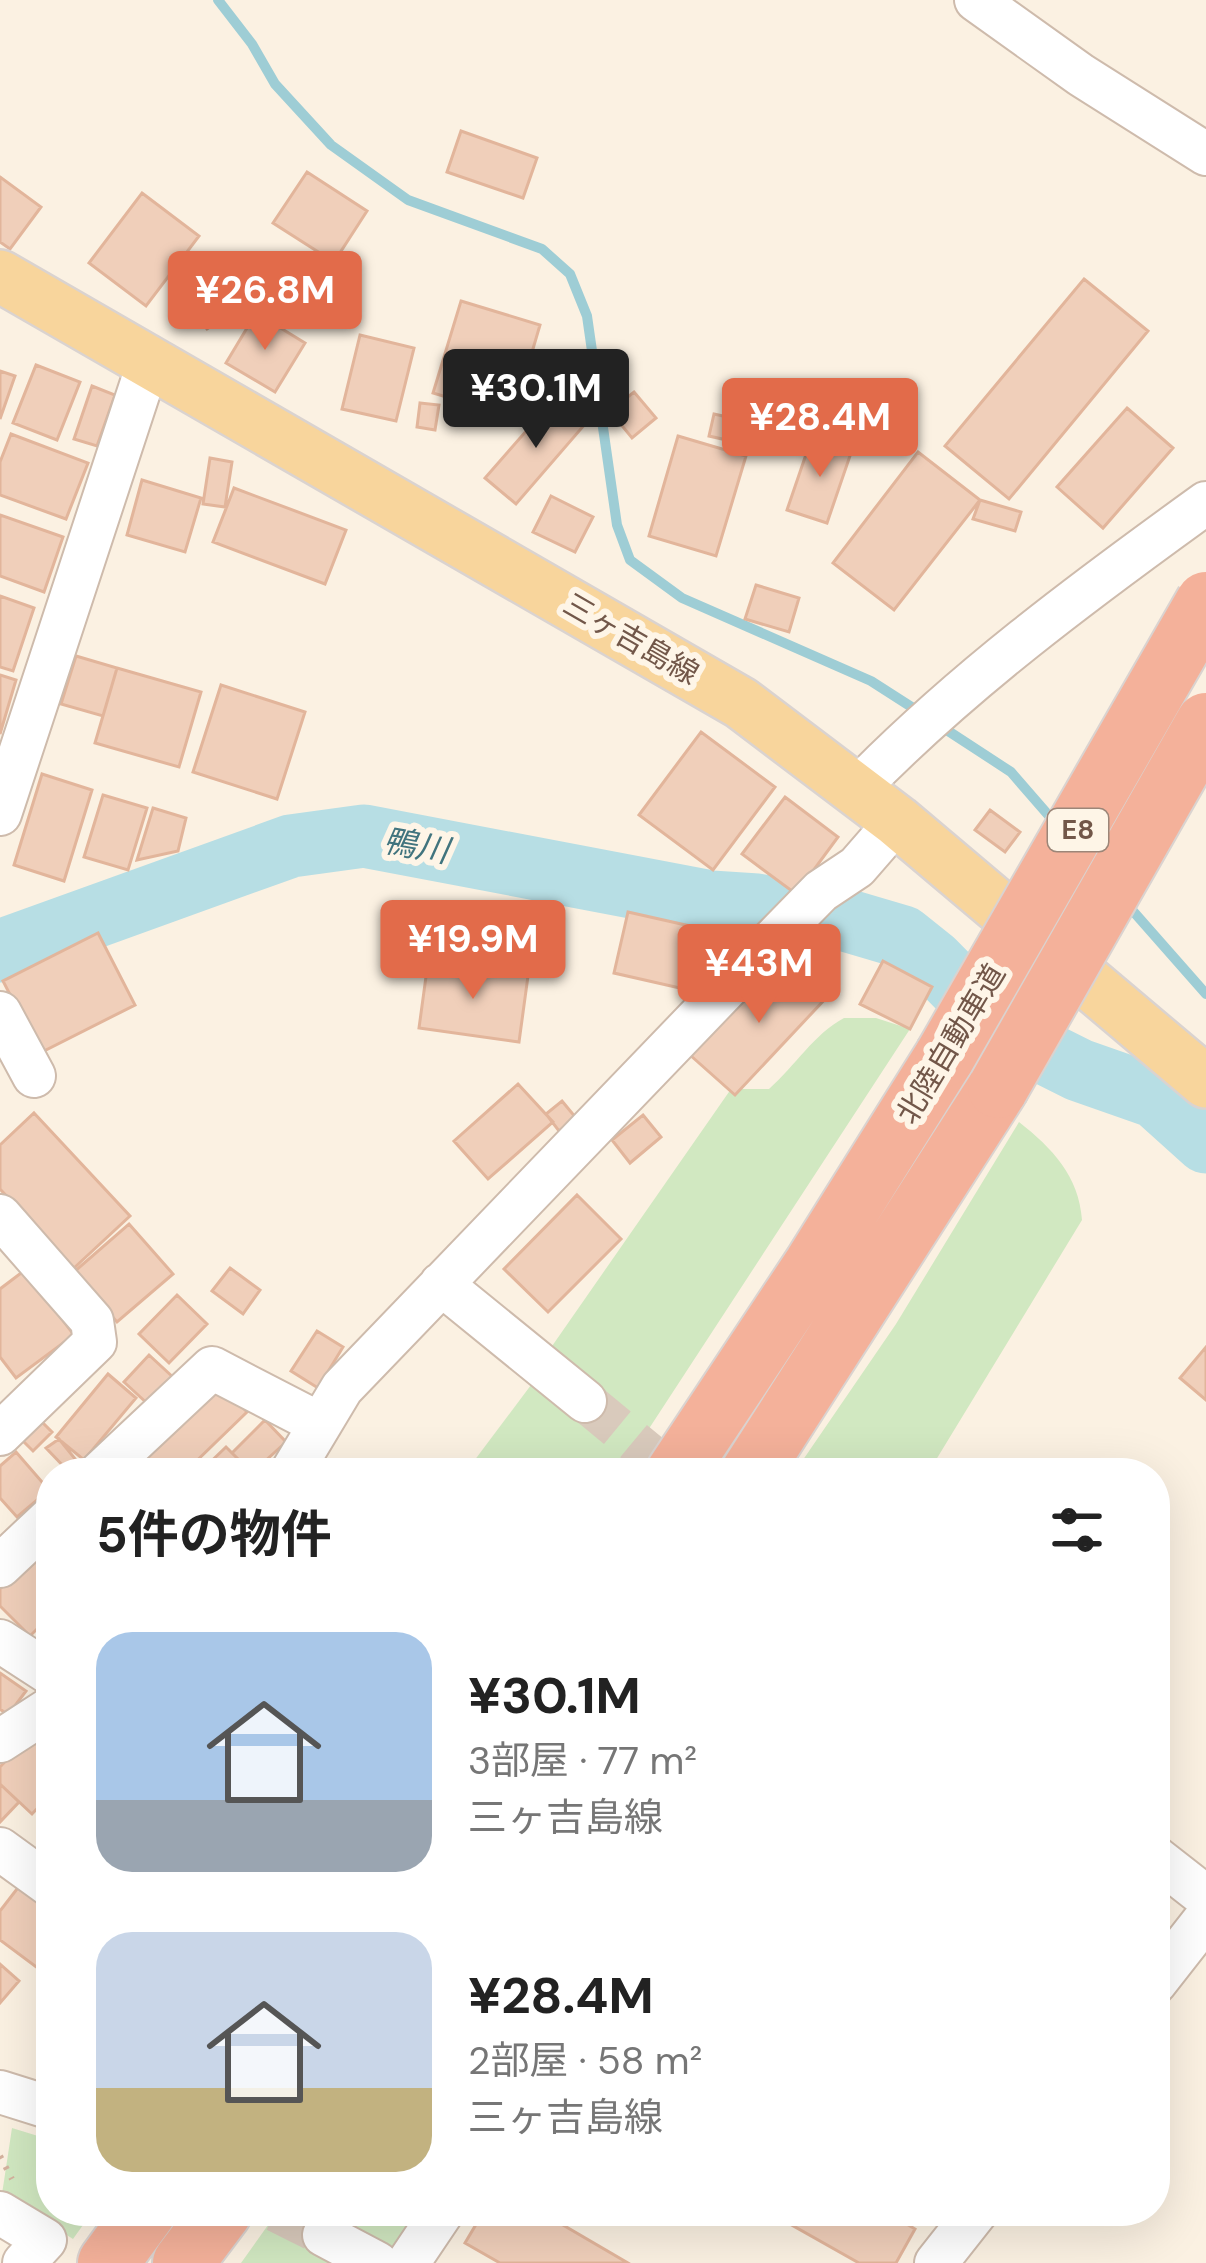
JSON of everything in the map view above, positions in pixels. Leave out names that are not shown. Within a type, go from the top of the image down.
[{"type":"highway","name":"北陸自動車道","points":[[686,1458],[945,1056],[1206,602]]},
{"type":"highway","name":"北陸自動車道","points":[[761,1458],[998,1088],[1206,723]]},
{"type":"highway","points":[[108,2263],[135,2226]]},
{"type":"highway","points":[[186,2263],[212,2226]]},
{"type":"main road","name":"三ヶ吉島線","points":[[0,276],[741,703],[896,820],[1206,1082]]},
{"type":"street","points":[[976,0],[1206,154]]},
{"type":"street","points":[[4,786],[148,364]]},
{"type":"street","points":[[856,790],[888,757],[1073,599],[1206,502]]},
{"type":"street","points":[[299,1458],[342,1388],[820,891],[856,867],[896,820]]},
{"type":"street","points":[[0,1013],[34,1076]]},
{"type":"street","points":[[0,1216],[92,1321],[95,1342],[0,1434]]},
{"type":"street","points":[[441,1284],[584,1401]]},
{"type":"street","points":[[116,1458],[212,1368],[318,1423]]},
{"type":"street","points":[[0,1566],[36,1533]]},
{"type":"street","points":[[0,1641],[36,1664]]},
{"type":"street","points":[[0,1742],[36,1718]]},
{"type":"street","points":[[0,1849],[36,1875]]},
{"type":"street","points":[[1170,1869],[1206,1898]]},
{"type":"street","points":[[1170,1964],[1206,1918]]},
{"type":"street","points":[[0,2092],[36,2103]]},
{"type":"street","points":[[0,2213],[44,2240],[24,2263]]},
{"type":"street","points":[[408,2263],[433,2226]]},
{"type":"street","points":[[936,2263],[964,2226]]},
{"type":"street","points":[[324,2235],[377,2263]]},
{"type":"green space","points":[[844,1018],[876,1018],[910,1029],[630,1458],[476,1458],[531,1385],[569,1407],[550,1349],[731,1089],[769,1089]]},
{"type":"green space","points":[[1019,1122],[1062,1164],[1076,1190],[1082,1220],[937,1458],[804,1458],[896,1324]]},
{"type":"green space","points":[[12,2128],[36,2135],[36,2216],[2,2194]]},
{"type":"green space","points":[[52,2226],[82,2226],[73,2239]]},
{"type":"green space","points":[[267,2226],[416,2226],[395,2263],[241,2263]]},
{"type":"building","points":[[461,131],[537,158],[523,198],[447,172]]},
{"type":"building","points":[[307,172],[367,211],[334,262],[273,223]]},
{"type":"building","points":[[0,177],[41,207],[10,249],[0,242]]},
{"type":"building","points":[[142,193],[199,236],[146,306],[89,263]]},
{"type":"building","points":[[234,259],[258,294],[207,329],[182,295]]},
{"type":"building","points":[[303,266],[337,281],[326,305],[292,289]]},
{"type":"building","points":[[1084,279],[1148,331],[1009,499],[945,446]]},
{"type":"building","points":[[461,301],[540,325],[513,417],[433,393]]},
{"type":"building","points":[[256,313],[305,343],[275,392],[226,363]]},
{"type":"building","points":[[360,335],[414,348],[396,421],[342,409]]},
{"type":"building","points":[[36,365],[80,382],[57,440],[13,423]]},
{"type":"building","points":[[0,371],[15,376],[0,419]]},
{"type":"building","points":[[92,386],[115,395],[97,446],[74,439]]},
{"type":"building","points":[[634,392],[656,418],[632,438],[610,411]]},
{"type":"building","points":[[556,397],[586,423],[516,504],[485,478]]},
{"type":"building","points":[[420,403],[439,405],[435,430],[417,427]]},
{"type":"building","points":[[1127,408],[1173,448],[1103,528],[1057,487]]},
{"type":"building","points":[[714,414],[785,430],[780,452],[709,436]]},
{"type":"building","points":[[11,434],[88,463],[66,519],[0,495],[0,462]]},
{"type":"building","points":[[678,436],[746,456],[716,556],[649,536]]},
{"type":"building","points":[[812,437],[852,450],[827,523],[787,510]]},
{"type":"building","points":[[918,452],[980,500],[894,610],[833,563]]},
{"type":"building","points":[[210,458],[232,462],[225,507],[203,504]]},
{"type":"building","points":[[142,480],[201,498],[185,552],[127,535]]},
{"type":"building","points":[[234,488],[346,530],[325,584],[213,542]]},
{"type":"building","points":[[551,496],[593,517],[575,552],[533,532]]},
{"type":"building","points":[[980,500],[1021,512],[1015,531],[973,519]]},
{"type":"building","points":[[0,515],[63,537],[44,592],[0,576]]},
{"type":"building","points":[[756,585],[799,598],[789,632],[745,619]]},
{"type":"building","points":[[0,596],[34,608],[13,671],[0,667]]},
{"type":"building","points":[[76,656],[117,668],[103,716],[61,704]]},
{"type":"building","points":[[117,668],[201,692],[179,767],[95,743]]},
{"type":"building","points":[[0,675],[16,680],[0,734]]},
{"type":"building","points":[[221,685],[305,712],[277,799],[193,772]]},
{"type":"building","points":[[701,732],[775,787],[713,870],[639,815]]},
{"type":"building","points":[[42,774],[92,790],[64,881],[14,865]]},
{"type":"building","points":[[103,795],[147,808],[128,870],[84,857]]},
{"type":"building","points":[[785,797],[838,837],[796,894],[742,854]]},
{"type":"building","points":[[153,808],[186,818],[178,851],[137,860]]},
{"type":"building","points":[[990,810],[1020,832],[1005,852],[975,830]]},
{"type":"building","points":[[628,912],[721,933],[706,994],[614,973]]},
{"type":"building","points":[[98,933],[135,1005],[40,1053],[3,981]]},
{"type":"building","points":[[782,956],[827,997],[735,1095],[690,1055]]},
{"type":"building","points":[[883,961],[932,987],[910,1029],[860,1004]]},
{"type":"building","points":[[428,962],[528,976],[519,1042],[419,1028]]},
{"type":"building","points":[[518,1084],[553,1122],[488,1179],[454,1141]]},
{"type":"building","points":[[562,1101],[576,1118],[559,1131],[546,1114]]},
{"type":"building","points":[[34,1113],[130,1216],[74,1268],[0,1189],[0,1145]]},
{"type":"building","points":[[643,1115],[661,1137],[630,1163],[612,1140]]},
{"type":"building","points":[[577,1195],[621,1239],[548,1312],[504,1269]]},
{"type":"building","points":[[129,1224],[173,1274],[117,1322],[74,1272]]},
{"type":"building","points":[[230,1268],[260,1290],[243,1314],[212,1291]]},
{"type":"building","points":[[25,1270],[74,1335],[16,1378],[0,1357],[0,1289]]},
{"type":"building","points":[[177,1295],[207,1324],[169,1363],[139,1334]]},
{"type":"building","points":[[317,1331],[343,1347],[318,1388],[291,1371]]},
{"type":"building","points":[[1206,1347],[1206,1400],[1180,1378]]},
{"type":"building","points":[[149,1355],[175,1379],[150,1406],[124,1382]]},
{"type":"building","points":[[108,1374],[136,1398],[86,1458],[56,1437]]},
{"type":"building","points":[[219,1383],[247,1412],[199,1458],[140,1458]]},
{"type":"building","points":[[37,1417],[52,1432],[33,1451],[18,1436]]},
{"type":"building","points":[[265,1420],[286,1442],[268,1458],[237,1458],[232,1453]]},
{"type":"building","points":[[59,1439],[74,1458],[56,1458],[46,1448]]},
{"type":"building","points":[[226,1447],[237,1458],[215,1458]]},
{"type":"building","points":[[16,1452],[36,1475],[36,1501],[17,1517],[0,1498],[0,1466]]},
{"type":"building","points":[[36,1552],[36,1630],[30,1636],[0,1606],[0,1589]]},
{"type":"building","points":[[0,1673],[26,1691],[8,1715],[0,1709]]},
{"type":"building","points":[[36,1728],[36,1810],[32,1814],[0,1784],[0,1767]]},
{"type":"building","points":[[0,1784],[19,1802],[0,1822]]},
{"type":"building","points":[[20,1885],[36,1897],[36,1967],[0,1940],[0,1911]]},
{"type":"building","points":[[0,1964],[19,1981],[0,2003]]},
{"type":"building","points":[[475,2226],[565,2226],[628,2263],[500,2263],[465,2243]]},
{"type":"building","points":[[794,2226],[915,2229],[896,2263],[859,2263]]},
{"type":"waterway","points":[[218,0],[275,84],[331,145],[408,200],[542,249],[570,274],[587,316],[617,525],[630,560],[682,598],[871,681],[924,715]]},
{"type":"waterway","points":[[939,725],[1011,772],[1057,825]]},
{"type":"waterway","name":"鴨川","points":[[0,951],[291,846],[364,836],[711,902],[842,919],[903,937],[1003,1032],[1079,1070],[1156,1097],[1206,1142]]},
{"type":"waterway","points":[[1125,902],[1206,994]]},
{"type":"tunnel","points":[[585,1401],[654,1458]]},
{"type":"tunnel","points":[[306,2226],[324,2235]]}]
